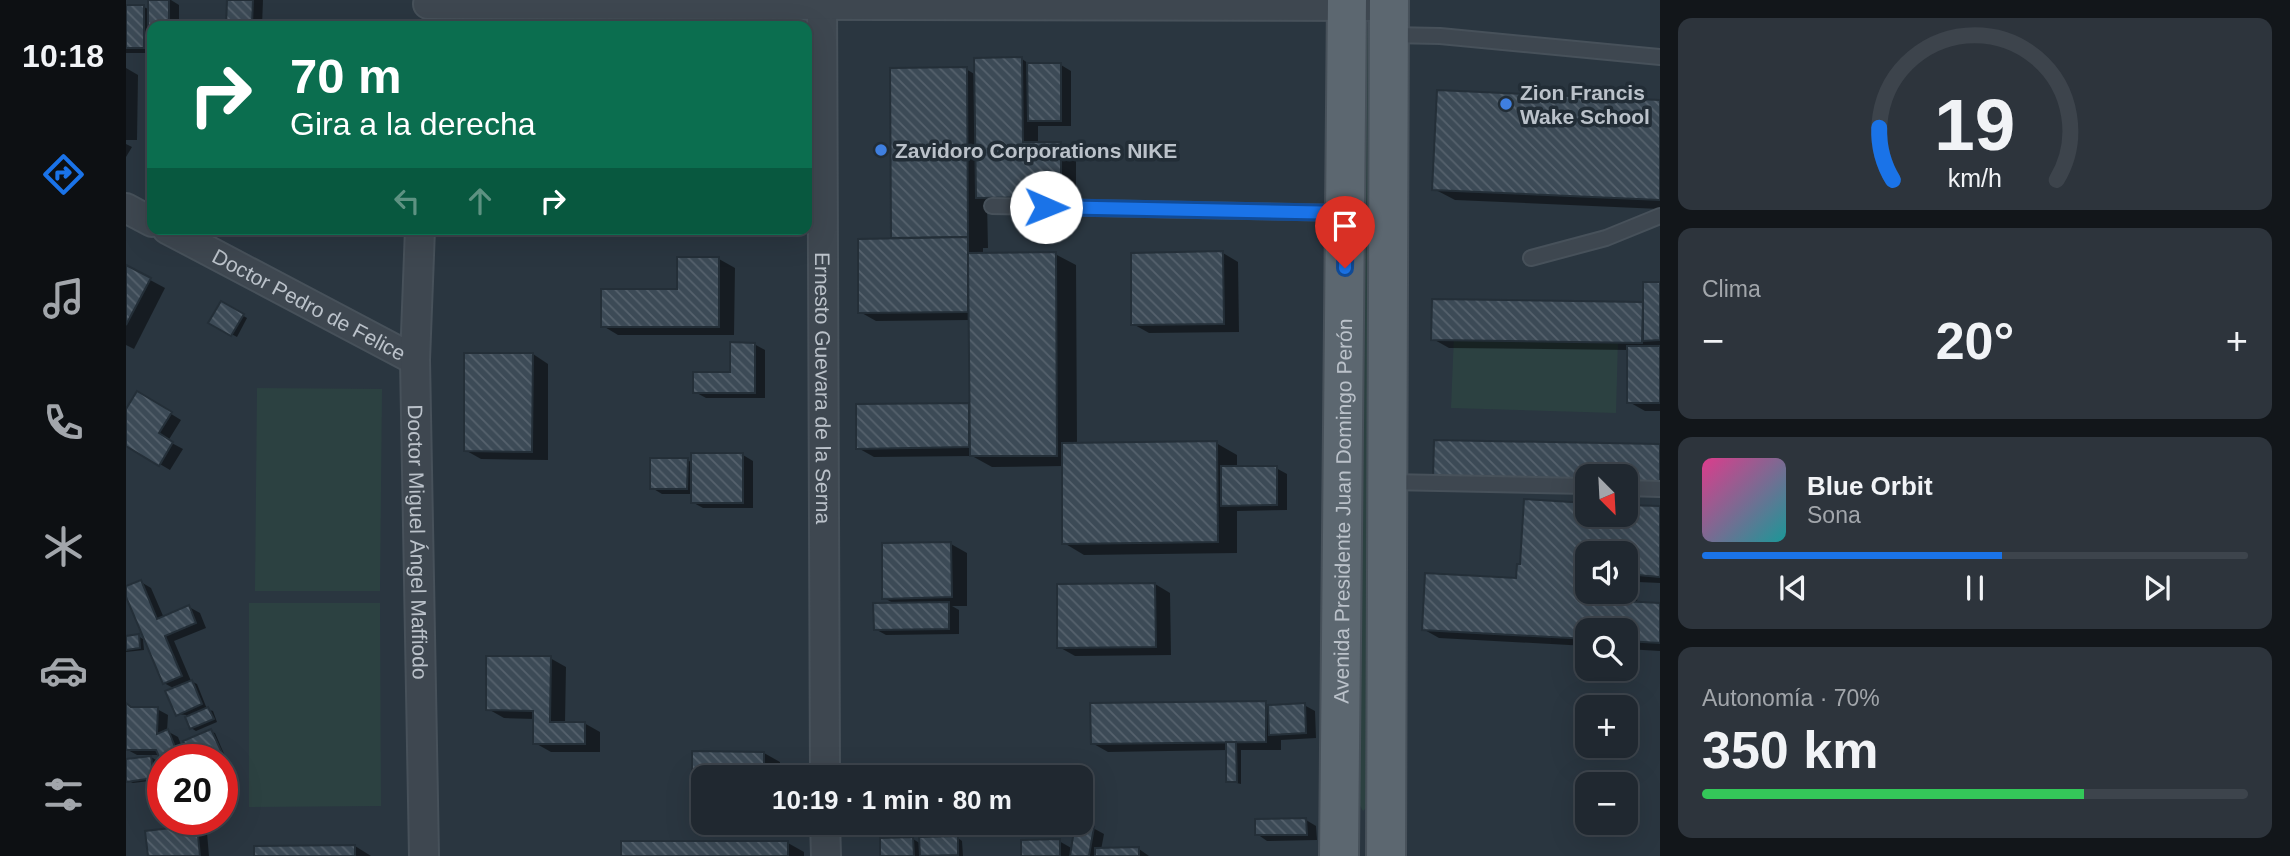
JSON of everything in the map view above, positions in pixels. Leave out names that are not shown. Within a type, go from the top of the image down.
[{"type":"main road","name":"Avenida Presidente Juan Domingo Perón","points":[[1339,839],[1347,3]]},
{"type":"main road","name":"Avenida Presidente Juan Domingo Perón","points":[[1386,839],[1389,14]]},
{"type":"main road","points":[[1339,839],[1386,839]]},
{"type":"street","points":[[427,10],[822,3],[1347,3],[1389,14]]},
{"type":"street","name":"Ernesto Guevara de la Serna","points":[[822,3],[825,765]]},
{"type":"street","points":[[126,208],[147,219]]},
{"type":"street","name":"Doctor Pedro de Felice","points":[[178,235],[415,360]]},
{"type":"street","name":"Doctor Miguel Ángel Maffiodo","points":[[420,235],[415,360],[424,856]]},
{"type":"street","points":[[825,835],[826,856]]},
{"type":"lane","points":[[1389,14],[1440,36],[1660,57]]},
{"type":"lane","points":[[992,206],[1346,213]]},
{"type":"lane","points":[[1531,258],[1605,238],[1660,216]]},
{"type":"lane","points":[[1387,482],[1575,486]]},
{"type":"lane","points":[[1638,488],[1660,489]]},
{"type":"green space","points":[[1366,28],[1369,34],[1370,804],[1363,811],[1359,804]]},
{"type":"green space","points":[[1454,335],[1618,339],[1616,413],[1451,408]]},
{"type":"green space","points":[[257,388],[382,389],[380,591],[255,591]]},
{"type":"green space","points":[[249,603],[380,603],[381,806],[249,807]]},
{"type":"building","points":[[148,0],[169,0],[169,21],[148,21]]},
{"type":"building","points":[[227,0],[253,0],[252,21],[226,21]]},
{"type":"building","points":[[126,5],[144,5],[144,48],[126,48]]},
{"type":"building","points":[[1022,57],[1023,142],[1061,142],[1061,197],[976,198],[974,58]]},
{"type":"building","points":[[1027,63],[1061,63],[1061,121],[1028,121]]},
{"type":"building","points":[[967,67],[968,237],[891,238],[890,68]]},
{"type":"building","points":[[1437,90],[1660,100],[1660,200],[1432,190]]},
{"type":"building","points":[[968,237],[968,312],[858,313],[858,239]]},
{"type":"building","points":[[1223,251],[1224,324],[1131,325],[1131,253]]},
{"type":"building","points":[[1056,252],[1057,456],[970,456],[968,253]]},
{"type":"building","points":[[677,257],[719,257],[719,327],[601,327],[601,289],[677,289]]},
{"type":"building","points":[[126,265],[151,278],[126,325]]},
{"type":"building","points":[[1643,282],[1660,282],[1660,340],[1643,341]]},
{"type":"building","points":[[1432,299],[1643,302],[1642,343],[1431,340]]},
{"type":"building","points":[[221,301],[244,314],[231,336],[208,323]]},
{"type":"building","points":[[730,342],[755,343],[755,393],[693,393],[693,372],[730,372]]},
{"type":"building","points":[[1627,346],[1660,346],[1660,403],[1627,403]]},
{"type":"building","points":[[464,353],[533,353],[532,452],[464,451]]},
{"type":"building","points":[[137,391],[172,412],[159,433],[173,442],[159,466],[126,446],[126,409]]},
{"type":"building","points":[[969,403],[969,447],[856,449],[856,404]]},
{"type":"building","points":[[1434,440],[1660,444],[1660,483],[1638,482],[1638,464],[1575,464],[1575,482],[1433,479]]},
{"type":"building","points":[[1217,441],[1218,542],[1062,544],[1062,443]]},
{"type":"building","points":[[691,453],[743,453],[743,503],[691,503]]},
{"type":"building","points":[[650,458],[688,458],[687,489],[650,489]]},
{"type":"building","points":[[1221,466],[1277,466],[1277,505],[1221,506]]},
{"type":"building","points":[[1524,499],[1575,502],[1575,527],[1638,527],[1638,505],[1660,506],[1660,577],[1638,575],[1638,541],[1575,541],[1575,604],[1660,603],[1660,643],[1638,642],[1638,618],[1575,618],[1575,638],[1422,630],[1425,573],[1516,578],[1517,564],[1520,564]]},
{"type":"building","points":[[951,542],[952,597],[882,599],[882,543]]},
{"type":"building","points":[[141,580],[157,619],[189,605],[196,623],[165,636],[182,676],[163,684],[126,597],[126,586]]},
{"type":"building","points":[[1155,583],[1156,647],[1057,648],[1057,584]]},
{"type":"building","points":[[949,602],[949,629],[874,630],[873,603]]},
{"type":"building","points":[[139,634],[140,648],[126,650],[126,636]]},
{"type":"building","points":[[486,656],[551,656],[550,722],[585,722],[585,744],[533,744],[533,711],[486,710]]},
{"type":"building","points":[[192,680],[202,704],[176,716],[165,691]]},
{"type":"building","points":[[1266,701],[1266,742],[1091,744],[1090,703]]},
{"type":"building","points":[[126,703],[131,707],[158,707],[157,734],[168,729],[174,744],[147,744],[147,750],[126,750]]},
{"type":"building","points":[[1305,703],[1306,733],[1269,735],[1268,705]]},
{"type":"building","points":[[208,707],[214,719],[190,729],[185,717]]},
{"type":"building","points":[[211,729],[218,744],[184,744],[183,741]]},
{"type":"building","points":[[1226,742],[1236,742],[1237,782],[1226,782]]},
{"type":"building","points":[[692,751],[764,752],[764,765],[692,765]]},
{"type":"building","points":[[147,756],[147,779],[126,782],[126,759]]},
{"type":"building","points":[[1306,818],[1307,835],[1255,835],[1255,819]]},
{"type":"building","points":[[145,831],[147,835],[198,835],[200,856],[148,856]]},
{"type":"building","points":[[1073,835],[1093,835],[1089,856],[1070,856]]},
{"type":"building","points":[[958,836],[958,855],[920,856],[919,837]]},
{"type":"building","points":[[913,837],[914,856],[880,856],[880,838]]},
{"type":"building","points":[[1060,839],[1060,856],[1021,856],[1021,840]]},
{"type":"building","points":[[621,841],[788,841],[788,856],[621,856]]},
{"type":"building","points":[[355,845],[355,856],[254,856],[254,846]]},
{"type":"building","points":[[1139,847],[1139,856],[1095,856],[1095,848]]},
{"type":"place","name":"Zion Francis Wake School","points":[[1506,104]]},
{"type":"place","name":"Zavidoro Corporations NIKE","points":[[881,150]]},
{"type":"route","points":[[1046,207],[1346,213],[1345,268]]}]
